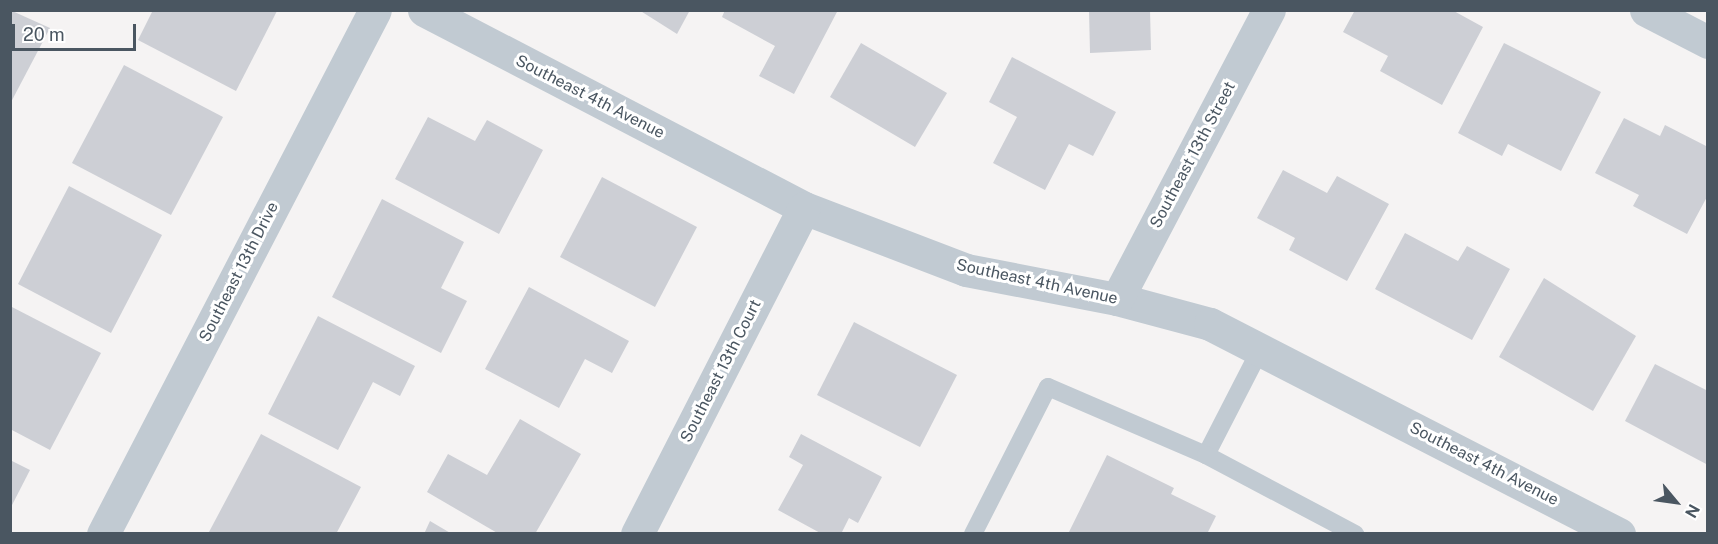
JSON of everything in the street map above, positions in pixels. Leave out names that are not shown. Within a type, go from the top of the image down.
[{"type":"street","name":"Southeast 13th Drive","points":[[103,534],[375,10]]},
{"type":"street","name":"Southeast 4th Avenue","points":[[424,10],[804,208],[966,270],[1117,299],[1210,324],[1619,534]]},
{"type":"street","name":"Southeast 13th Street","points":[[1117,299],[1269,10]]},
{"type":"street","points":[[1646,10],[1707,42]]},
{"type":"street","name":"Southeast 13th Court","points":[[637,534],[804,208]]},
{"type":"lane","points":[[1206,455],[1260,350]]},
{"type":"lane","points":[[973,534],[1048,387],[1206,455],[1355,534]]},
{"type":"building","points":[[10,10],[50,28],[10,104]]},
{"type":"building","points":[[153,10],[277,11],[236,91],[138,40]]},
{"type":"building","points":[[639,10],[690,10],[677,34]]},
{"type":"building","points":[[725,10],[838,10],[794,94],[759,76],[775,46],[722,17]]},
{"type":"building","points":[[1089,10],[1150,10],[1151,50],[1090,53]]},
{"type":"building","points":[[1355,10],[1452,10],[1483,27],[1442,105],[1380,71],[1388,56],[1343,32]]},
{"type":"building","points":[[861,43],[947,93],[915,147],[830,97]]},
{"type":"building","points":[[1504,43],[1601,92],[1561,171],[1508,144],[1502,156],[1458,133]]},
{"type":"building","points":[[1012,57],[1116,112],[1093,156],[1069,144],[1045,190],[993,163],[1017,117],[989,102]]},
{"type":"building","points":[[124,65],[223,117],[171,215],[72,163]]},
{"type":"building","points":[[428,117],[475,141],[487,120],[543,150],[499,234],[395,179]]},
{"type":"building","points":[[1624,118],[1660,136],[1665,125],[1708,147],[1708,195],[1687,234],[1633,206],[1639,195],[1595,173]]},
{"type":"building","points":[[1283,170],[1327,193],[1337,176],[1389,204],[1347,281],[1289,250],[1295,238],[1257,218]]},
{"type":"building","points":[[602,177],[697,227],[655,307],[560,257]]},
{"type":"building","points":[[69,186],[162,235],[111,333],[18,284]]},
{"type":"building","points":[[382,199],[464,242],[441,288],[467,301],[441,353],[332,297]]},
{"type":"building","points":[[1405,233],[1458,261],[1467,246],[1510,269],[1472,340],[1375,289]]},
{"type":"building","points":[[1544,278],[1636,336],[1593,411],[1499,357]]},
{"type":"building","points":[[529,287],[629,341],[612,373],[585,359],[559,408],[485,369]]},
{"type":"building","points":[[10,306],[101,353],[50,450],[10,429]]},
{"type":"building","points":[[318,316],[415,366],[400,396],[373,382],[338,450],[268,414]]},
{"type":"building","points":[[854,322],[957,375],[920,447],[817,395]]},
{"type":"building","points":[[1655,364],[1708,391],[1708,465],[1625,421]]},
{"type":"building","points":[[520,419],[581,454],[535,534],[499,534],[427,492],[448,454],[487,475]]},
{"type":"building","points":[[261,434],[361,487],[336,534],[209,532]]},
{"type":"building","points":[[801,434],[882,477],[858,523],[849,518],[841,534],[822,534],[778,510],[803,465],[789,457]]},
{"type":"building","points":[[1107,455],[1174,488],[1171,494],[1216,516],[1207,534],[1068,534]]},
{"type":"building","points":[[10,460],[30,470],[10,509]]},
{"type":"building","points":[[430,521],[452,534],[424,534]]}]
